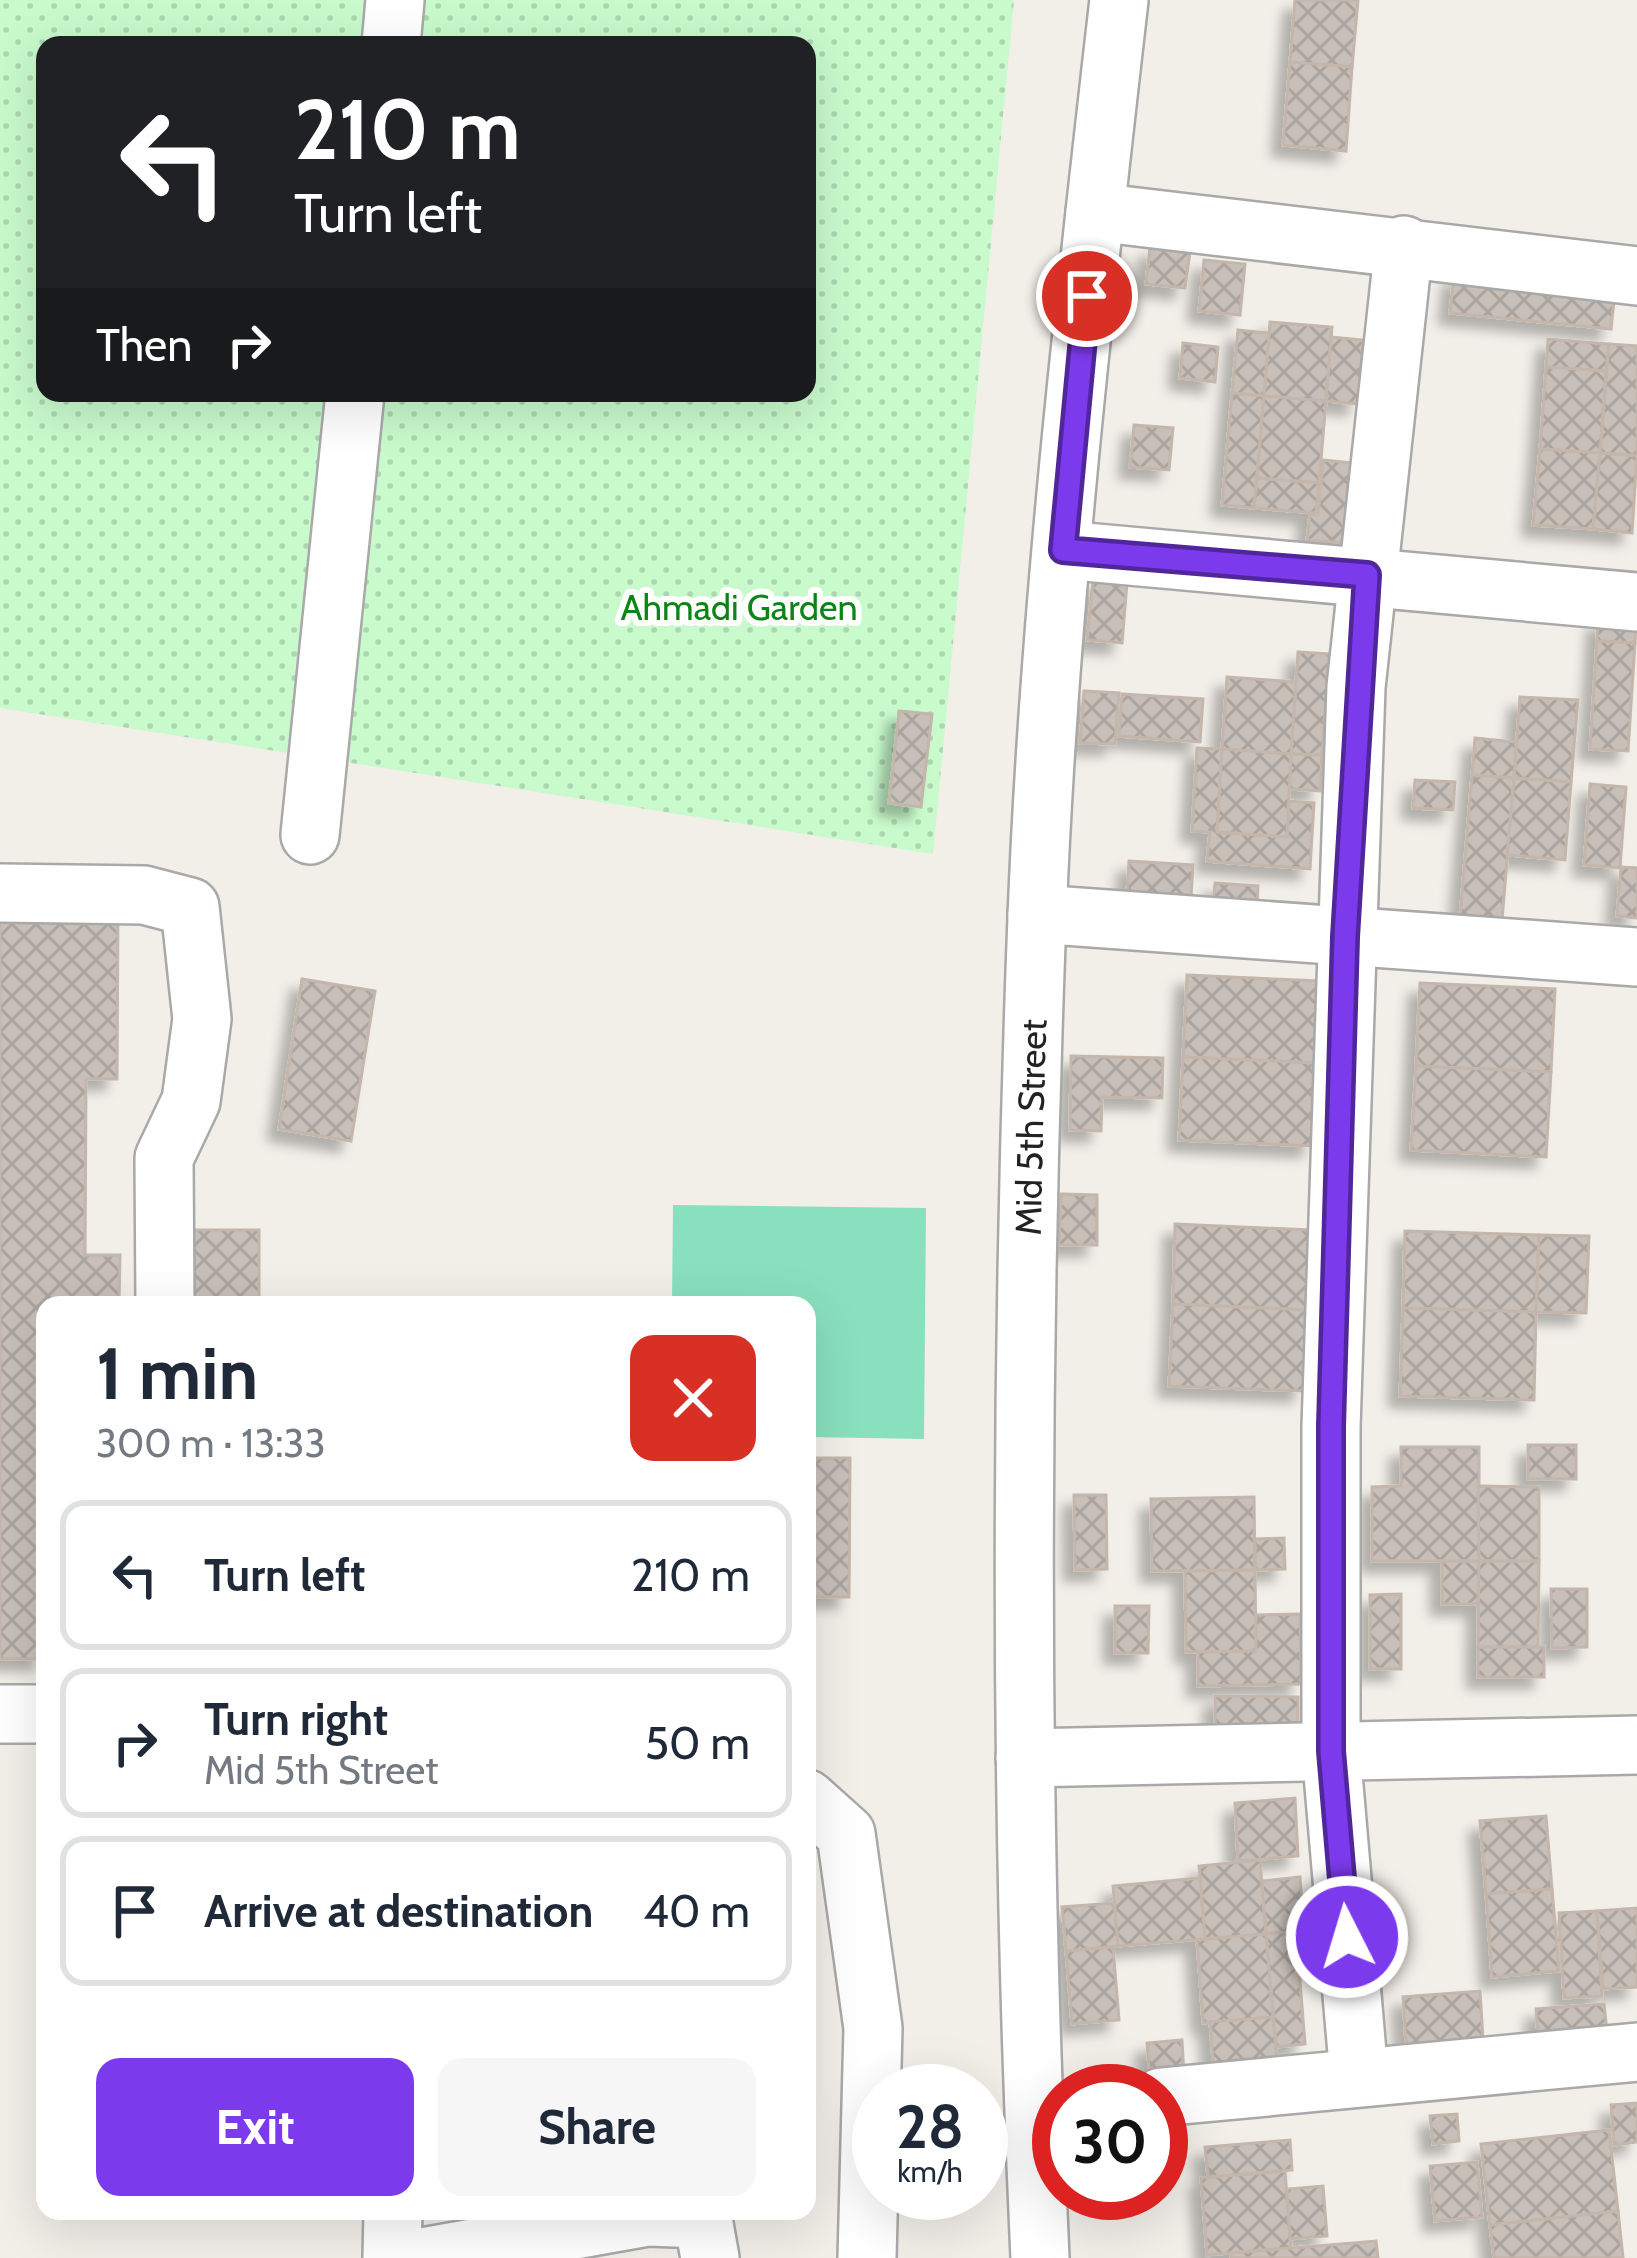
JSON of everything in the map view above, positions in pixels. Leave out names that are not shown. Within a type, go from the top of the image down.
[{"type":"street","points":[[392,36],[395,0]]},
{"type":"street","name":"Mid 5th Street","points":[[1043,2064],[1025,1758],[1037,914],[1063,550],[1119,0]]},
{"type":"street","points":[[1095,212],[1637,276]]},
{"type":"street","points":[[1359,2076],[1331,1751],[1331,1426],[1345,937],[1367,575],[1404,245]]},
{"type":"street","points":[[310,835],[354,402]]},
{"type":"street","points":[[1063,550],[1637,602]]},
{"type":"street","points":[[0,893],[144,895],[190,907],[202,1018],[191,1101],[164,1158],[165,1296]]},
{"type":"street","points":[[1037,914],[1637,957]]},
{"type":"street","points":[[0,1714],[36,1714]]},
{"type":"street","points":[[1025,1758],[1637,1745]]},
{"type":"street","points":[[816,1807],[846,1834],[873,2029],[867,2258]]},
{"type":"street","points":[[1188,2094],[1637,2052]]},
{"type":"street","points":[[392,2258],[393,2220]]},
{"type":"street","points":[[416,2258],[616,2220]]},
{"type":"street","points":[[703,2220],[710,2258]]},
{"type":"street","name":"Mid 5th Street","points":[[1040,2258],[1042,2220]]},
{"type":"green space","name":"Ahmadi Garden","points":[[0,0],[1014,0],[933,854],[0,708]]},
{"type":"green space","points":[[673,1205],[926,1208],[924,1439],[816,1437],[816,1296],[672,1296]]},
{"type":"building","points":[[1295,0],[1358,0],[1352,67],[1290,62]]},
{"type":"building","points":[[1290,62],[1352,67],[1346,151],[1283,145]]},
{"type":"building","points":[[1150,247],[1190,252],[1185,288],[1146,284]]},
{"type":"building","points":[[1204,260],[1245,264],[1240,315],[1199,311]]},
{"type":"building","points":[[1454,274],[1615,291],[1611,329],[1450,313]]},
{"type":"building","points":[[1270,322],[1332,327],[1326,401],[1264,396]]},
{"type":"building","points":[[1238,330],[1269,333],[1264,396],[1232,393]]},
{"type":"building","points":[[1331,337],[1363,340],[1358,404],[1326,401]]},
{"type":"building","points":[[1548,339],[1609,344],[1606,371],[1546,367]]},
{"type":"building","points":[[1183,343],[1218,347],[1215,382],[1180,378]]},
{"type":"building","points":[[1609,344],[1637,346],[1637,456],[1600,453]]},
{"type":"building","points":[[1546,367],[1606,371],[1600,453],[1540,449]]},
{"type":"building","points":[[1232,393],[1264,396],[1254,508],[1222,505]]},
{"type":"building","points":[[1264,396],[1326,401],[1319,483],[1257,478]]},
{"type":"building","points":[[1134,425],[1173,428],[1169,470],[1130,467]]},
{"type":"building","points":[[1540,449],[1600,453],[1593,529],[1533,525]]},
{"type":"building","points":[[1600,453],[1637,456],[1632,533],[1593,529]]},
{"type":"building","points":[[1323,460],[1354,463],[1346,543],[1307,540],[1310,514],[1318,515]]},
{"type":"building","points":[[1257,478],[1319,483],[1316,513],[1254,508]]},
{"type":"building","points":[[1093,580],[1127,583],[1122,643],[1087,640]]},
{"type":"building","points":[[1598,619],[1636,622],[1635,643],[1597,641]]},
{"type":"building","points":[[1597,641],[1635,643],[1628,751],[1590,749]]},
{"type":"building","points":[[1298,652],[1329,654],[1322,755],[1291,754]]},
{"type":"building","points":[[1227,677],[1296,682],[1291,754],[1222,749]]},
{"type":"building","points":[[1084,691],[1119,693],[1115,744],[1080,743]]},
{"type":"building","points":[[1122,694],[1203,699],[1200,742],[1119,736]]},
{"type":"building","points":[[1520,697],[1578,700],[1571,782],[1514,778]]},
{"type":"building","points":[[899,711],[932,714],[921,807],[889,803]]},
{"type":"building","points":[[1475,738],[1516,742],[1514,778],[1472,775]]},
{"type":"building","points":[[1197,748],[1222,749],[1217,832],[1287,837],[1289,801],[1314,803],[1310,869],[1207,861],[1210,832],[1192,831]]},
{"type":"building","points":[[1222,749],[1291,754],[1287,837],[1217,832]]},
{"type":"building","points":[[1291,754],[1322,755],[1320,791],[1290,789]]},
{"type":"building","points":[[1472,775],[1514,778],[1502,920],[1460,917]]},
{"type":"building","points":[[1514,778],[1571,782],[1565,860],[1507,855]]},
{"type":"building","points":[[1415,780],[1455,782],[1453,810],[1413,808]]},
{"type":"building","points":[[1590,784],[1626,787],[1620,868],[1584,865]]},
{"type":"building","points":[[1129,861],[1193,865],[1191,897],[1127,893]]},
{"type":"building","points":[[1621,867],[1637,868],[1637,918],[1617,916]]},
{"type":"building","points":[[1215,883],[1258,886],[1257,907],[1213,904]]},
{"type":"building","points":[[0,906],[118,907],[117,1079],[86,1079],[85,1255],[120,1255],[119,1296],[36,1296],[36,1659],[0,1659]]},
{"type":"building","points":[[1187,975],[1320,981],[1316,1063],[1183,1057]]},
{"type":"building","points":[[302,979],[375,991],[351,1141],[279,1129]]},
{"type":"building","points":[[1420,983],[1555,989],[1551,1072],[1416,1066]]},
{"type":"building","points":[[1071,1056],[1163,1058],[1162,1098],[1102,1097],[1101,1131],[1070,1130]]},
{"type":"building","points":[[1183,1057],[1316,1063],[1313,1146],[1179,1140]]},
{"type":"building","points":[[1416,1066],[1551,1072],[1546,1157],[1411,1150]]},
{"type":"building","points":[[1061,1194],[1097,1195],[1097,1245],[1059,1245]]},
{"type":"building","points":[[1175,1224],[1310,1230],[1308,1310],[1173,1304]]},
{"type":"building","points":[[183,1230],[259,1230],[259,1296],[184,1296]]},
{"type":"building","points":[[1405,1231],[1539,1235],[1536,1312],[1403,1308]]},
{"type":"building","points":[[1539,1235],[1589,1236],[1586,1313],[1536,1312]]},
{"type":"building","points":[[1173,1304],[1308,1310],[1304,1391],[1169,1386]]},
{"type":"building","points":[[1403,1308],[1536,1312],[1534,1400],[1400,1396]]},
{"type":"building","points":[[1528,1445],[1576,1445],[1576,1479],[1528,1479]]},
{"type":"building","points":[[1401,1447],[1479,1447],[1479,1561],[1372,1561],[1372,1487],[1401,1486]]},
{"type":"building","points":[[816,1458],[850,1458],[849,1597],[816,1597]]},
{"type":"building","points":[[1478,1486],[1539,1487],[1539,1561],[1479,1561]]},
{"type":"building","points":[[1074,1495],[1106,1495],[1107,1569],[1075,1570]]},
{"type":"building","points":[[1254,1497],[1255,1570],[1152,1571],[1151,1499]]},
{"type":"building","points":[[1284,1538],[1285,1569],[1255,1570],[1255,1539]]},
{"type":"building","points":[[1442,1561],[1479,1561],[1478,1604],[1442,1604]]},
{"type":"building","points":[[1479,1561],[1539,1561],[1538,1647],[1478,1647]]},
{"type":"building","points":[[1255,1570],[1256,1651],[1186,1652],[1185,1571]]},
{"type":"building","points":[[1551,1589],[1587,1589],[1587,1647],[1552,1648]]},
{"type":"building","points":[[1401,1594],[1401,1669],[1370,1669],[1370,1595]]},
{"type":"building","points":[[1115,1606],[1149,1606],[1148,1653],[1115,1653]]},
{"type":"building","points":[[1300,1614],[1301,1684],[1198,1686],[1198,1652],[1256,1651],[1256,1615]]},
{"type":"building","points":[[1478,1647],[1544,1647],[1544,1677],[1478,1677]]},
{"type":"building","points":[[1215,1696],[1298,1697],[1298,1730],[1215,1730]]},
{"type":"building","points":[[1295,1798],[1298,1856],[1238,1861],[1235,1803]]},
{"type":"building","points":[[1546,1816],[1552,1889],[1486,1894],[1480,1821]]},
{"type":"building","points":[[1260,1860],[1266,1934],[1205,1939],[1199,1866]]},
{"type":"building","points":[[1300,1877],[1304,1931],[1266,1934],[1262,1881]]},
{"type":"building","points":[[1200,1878],[1205,1939],[1118,1946],[1113,1886]]},
{"type":"building","points":[[1552,1889],[1559,1971],[1492,1977],[1486,1894]]},
{"type":"building","points":[[1114,1903],[1118,1946],[1066,1951],[1062,1907]]},
{"type":"building","points":[[1637,1908],[1637,1987],[1603,1989],[1597,1911]]},
{"type":"building","points":[[1597,1911],[1602,1996],[1564,1998],[1559,1913]]},
{"type":"building","points":[[1296,1931],[1305,2044],[1276,2047],[1266,1934]]},
{"type":"building","points":[[1266,1934],[1273,2017],[1203,2023],[1197,1940]]},
{"type":"building","points":[[1113,1947],[1119,2020],[1072,2024],[1066,1951]]},
{"type":"building","points":[[1480,1991],[1483,2039],[1406,2044],[1403,1997]]},
{"type":"building","points":[[1604,2004],[1607,2031],[1538,2036],[1536,2009]]},
{"type":"building","points":[[1273,2017],[1278,2070],[1214,2075],[1210,2022]]},
{"type":"building","points":[[1182,2040],[1183,2064],[1149,2064],[1147,2043]]},
{"type":"building","points":[[1637,2103],[1637,2142],[1614,2145],[1611,2105]]},
{"type":"building","points":[[1457,2114],[1459,2141],[1433,2144],[1430,2116]]},
{"type":"building","points":[[1609,2130],[1618,2211],[1490,2225],[1481,2144]]},
{"type":"building","points":[[1290,2140],[1292,2170],[1208,2177],[1205,2147]]},
{"type":"building","points":[[1477,2162],[1482,2217],[1435,2221],[1430,2166]]},
{"type":"building","points":[[1285,2171],[1291,2248],[1207,2255],[1201,2178]]},
{"type":"building","points":[[1323,2186],[1327,2236],[1290,2239],[1287,2189]]},
{"type":"building","points":[[1618,2211],[1623,2258],[1494,2258],[1490,2225]]},
{"type":"building","points":[[1376,2241],[1378,2258],[1231,2258],[1231,2253]]},
{"type":"route","points":[[1087,296],[1063,550],[1367,575],[1356,687],[1345,937],[1331,1426],[1331,1751],[1347,1937]]}]
